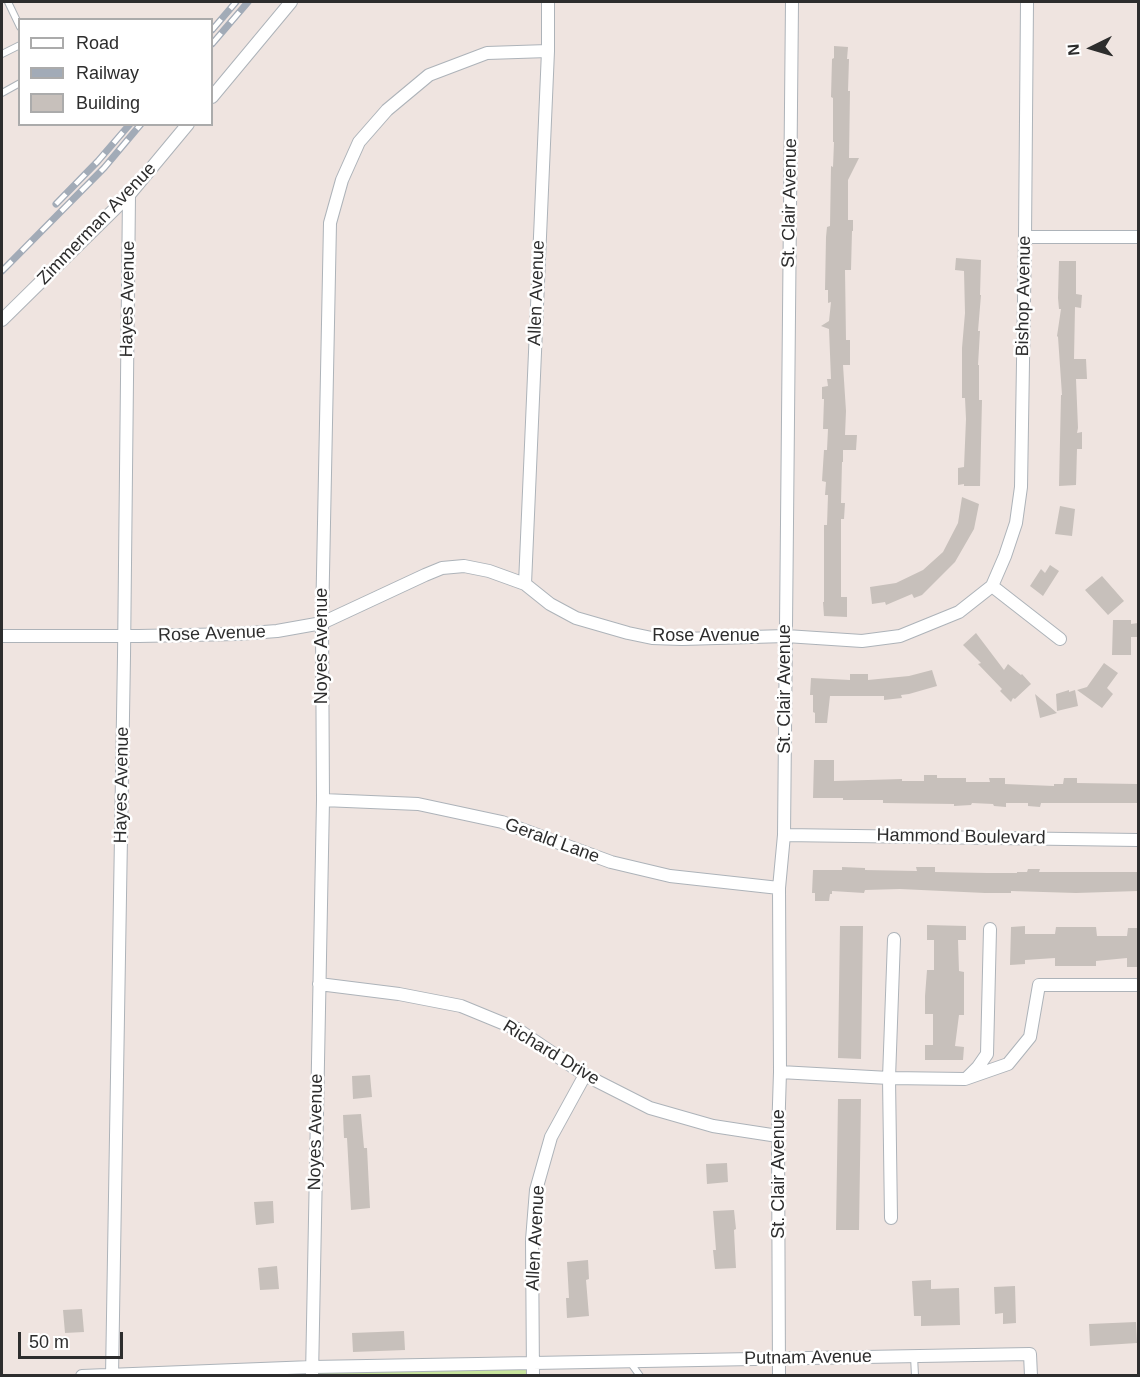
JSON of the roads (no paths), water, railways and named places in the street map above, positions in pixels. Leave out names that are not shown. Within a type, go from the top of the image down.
[{"type":"street","points":[[213,95],[291,2]]},
{"type":"street","name":"Allen Avenue","points":[[525,584],[548,51],[548,2]]},
{"type":"street","name":"St. Clair Avenue","points":[[779,1376],[779,888],[784,835],[792,2]]},
{"type":"street","name":"Bishop Avenue","points":[[992,586],[1016,523],[1021,487],[1027,2]]},
{"type":"street","name":"Noyes Avenue","points":[[312,1371],[323,800],[322,622],[330,223],[342,180],[359,142],[387,110],[429,75],[488,53],[548,51]]},
{"type":"street","name":"Zimmerman Avenue","points":[[2,320],[129,195],[186,126]]},
{"type":"street","name":"Hayes Avenue","points":[[112,1375],[129,195]]},
{"type":"street","points":[[1025,237],[1138,237]]},
{"type":"street","name":"Rose Avenue","points":[[2,636],[124,637],[277,631],[322,622],[424,574],[442,568],[464,566],[489,571],[525,584],[550,604],[576,618],[652,638],[786,636],[862,641],[900,636],[959,612],[992,586]]},
{"type":"street","points":[[992,586],[1060,639]]},
{"type":"street","name":"Gerald Lane","points":[[323,800],[418,804],[502,822],[611,862],[670,876],[779,888]]},
{"type":"street","name":"Hammond Boulevard","points":[[784,835],[1138,840]]},
{"type":"street","points":[[965,1079],[978,1067],[987,1054],[990,929]]},
{"type":"street","points":[[891,1218],[889,1078],[894,939]]},
{"type":"street","name":"Richard Drive","points":[[319,984],[399,994],[461,1006],[517,1029],[585,1075],[650,1108],[713,1126],[778,1136]]},
{"type":"street","points":[[780,1072],[889,1078],[965,1079],[1008,1064],[1030,1038],[1040,985],[1136,985]]},
{"type":"street","name":"Allen Avenue","points":[[532,1369],[532,1240],[536,1190],[551,1137],[585,1075]]},
{"type":"street","name":"Putnam Avenue","points":[[82,1376],[532,1369],[630,1362],[1030,1354],[1031,1376]]},
{"type":"lane","points":[[8,2],[18,23]]},
{"type":"lane","points":[[2,54],[18,46]]},
{"type":"lane","points":[[2,93],[18,84]]},
{"type":"lane","points":[[914,1356],[915,1376]]},
{"type":"lane","points":[[630,1362],[640,1376]]},
{"type":"railway","points":[[213,29],[236,2]]},
{"type":"railway","points":[[213,43],[248,2]]},
{"type":"railway","points":[[56,204],[128,126]]},
{"type":"railway","points":[[2,271],[104,168],[139,126]]}]
